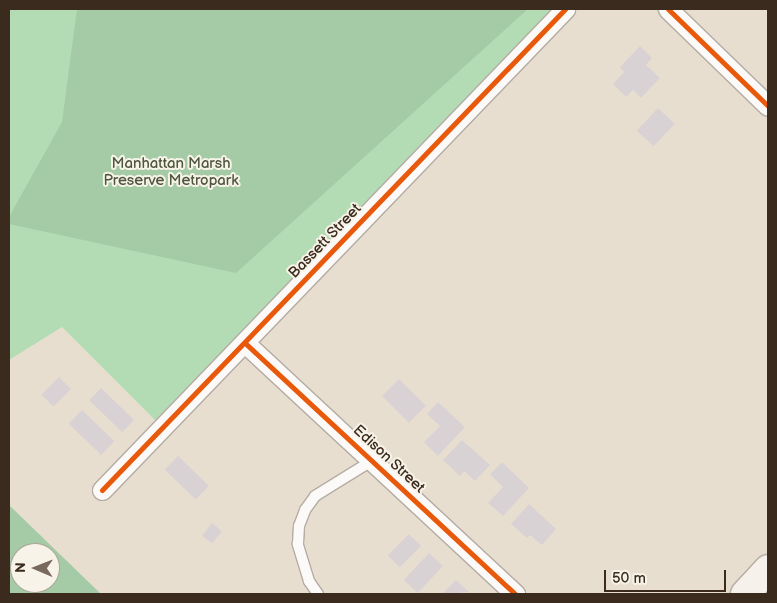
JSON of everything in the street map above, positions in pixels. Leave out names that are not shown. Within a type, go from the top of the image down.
[{"type":"street","name":"Bassett Street","points":[[102,490],[566,9]]},
{"type":"street","points":[[668,9],[768,106]]},
{"type":"street","name":"Edison Street","points":[[245,343],[515,594]]},
{"type":"street","points":[[745,594],[768,569]]},
{"type":"lane","points":[[318,594],[309,581],[298,544],[299,526],[305,510],[315,496],[373,460]]},
{"type":"green space","name":"Manhattan Marsh Preserve Metropark","points":[[9,9],[552,9],[156,421],[62,327],[9,360]]},
{"type":"green space","name":"Manhattan Marsh Preserve Metropark","points":[[77,9],[528,9],[236,273],[9,224],[9,217],[62,122]]},
{"type":"green space","points":[[9,505],[48,543],[10,543],[10,593],[60,593],[60,554],[101,594],[9,594]]},
{"type":"building","points":[[640,46],[652,58],[646,65],[660,78],[641,98],[633,90],[626,97],[613,84],[624,72],[620,67]]},
{"type":"building","points":[[658,108],[675,124],[654,146],[637,131]]},
{"type":"building","points":[[59,377],[71,389],[53,407],[41,395]]},
{"type":"building","points":[[399,379],[426,406],[409,423],[382,396]]},
{"type":"building","points":[[101,388],[134,420],[122,432],[89,400]]},
{"type":"building","points":[[438,402],[465,427],[438,456],[424,442],[440,426],[427,414]]},
{"type":"building","points":[[82,410],[114,441],[101,455],[69,424]]},
{"type":"building","points":[[462,440],[490,465],[475,481],[464,471],[460,476],[443,460]]},
{"type":"building","points":[[178,456],[209,486],[196,500],[165,470]]},
{"type":"building","points":[[502,462],[529,488],[503,516],[488,503],[503,487],[490,474]]},
{"type":"building","points":[[529,504],[556,529],[542,545],[530,535],[527,538],[511,524]]},
{"type":"building","points":[[212,523],[222,531],[212,544],[202,535]]},
{"type":"building","points":[[409,534],[421,546],[400,567],[388,555]]},
{"type":"building","points":[[429,553],[443,566],[418,593],[404,580]]},
{"type":"building","points":[[456,580],[469,592],[442,594]]},
{"type":"cycle path","points":[[102,490],[565,9]]},
{"type":"cycle path","points":[[668,9],[768,106]]},
{"type":"cycle path","points":[[245,343],[515,594]]}]
